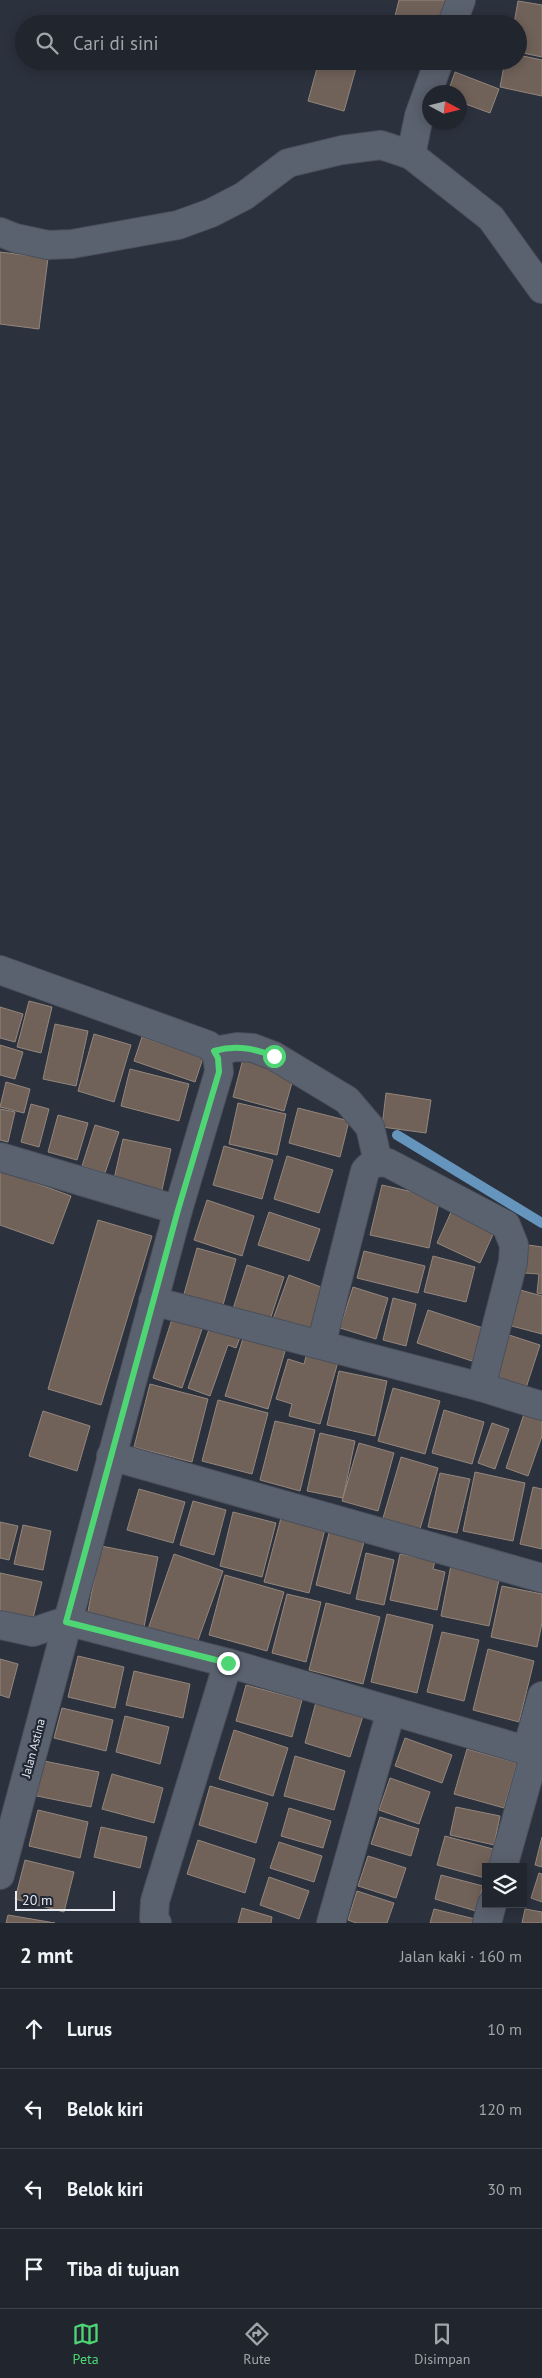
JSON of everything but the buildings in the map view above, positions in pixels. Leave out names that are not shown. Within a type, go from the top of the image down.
[{"type":"street","points":[[455,15],[461,0]]},
{"type":"street","points":[[411,155],[419,116],[436,70]]},
{"type":"street","points":[[0,232],[15,238],[48,245],[72,244],[178,225],[211,213],[244,196],[288,163],[304,158],[381,145],[411,155],[491,218],[542,290]]},
{"type":"street","points":[[0,970],[208,1046],[214,1051],[236,1047],[253,1048],[274,1056],[348,1100],[370,1127],[378,1162]]},
{"type":"street","name":"Jalan Astina","points":[[0,1874],[153,1301],[219,1072],[218,1058],[214,1051]]},
{"type":"street","points":[[0,1156],[178,1210]]},
{"type":"street","points":[[321,1345],[365,1171],[370,1165],[378,1162],[398,1166],[506,1225],[514,1245],[513,1262],[481,1387]]},
{"type":"street","points":[[153,1301],[481,1387],[542,1406]]},
{"type":"street","points":[[111,1456],[542,1578]]},
{"type":"street","points":[[0,1625],[33,1632],[66,1622],[228,1663],[535,1753]]},
{"type":"street","points":[[157,1923],[154,1918],[155,1901],[228,1663]]},
{"type":"street","points":[[504,1863],[535,1753],[542,1696]]},
{"type":"street","points":[[331,1923],[391,1711]]},
{"type":"street","points":[[487,1923],[491,1908]]},
{"type":"waterway","points":[[397,1135],[542,1223]]},
{"type":"route","points":[[228,1663],[66,1622],[178,1210],[219,1072],[218,1058],[214,1051],[236,1047],[253,1048],[274,1056]]}]
